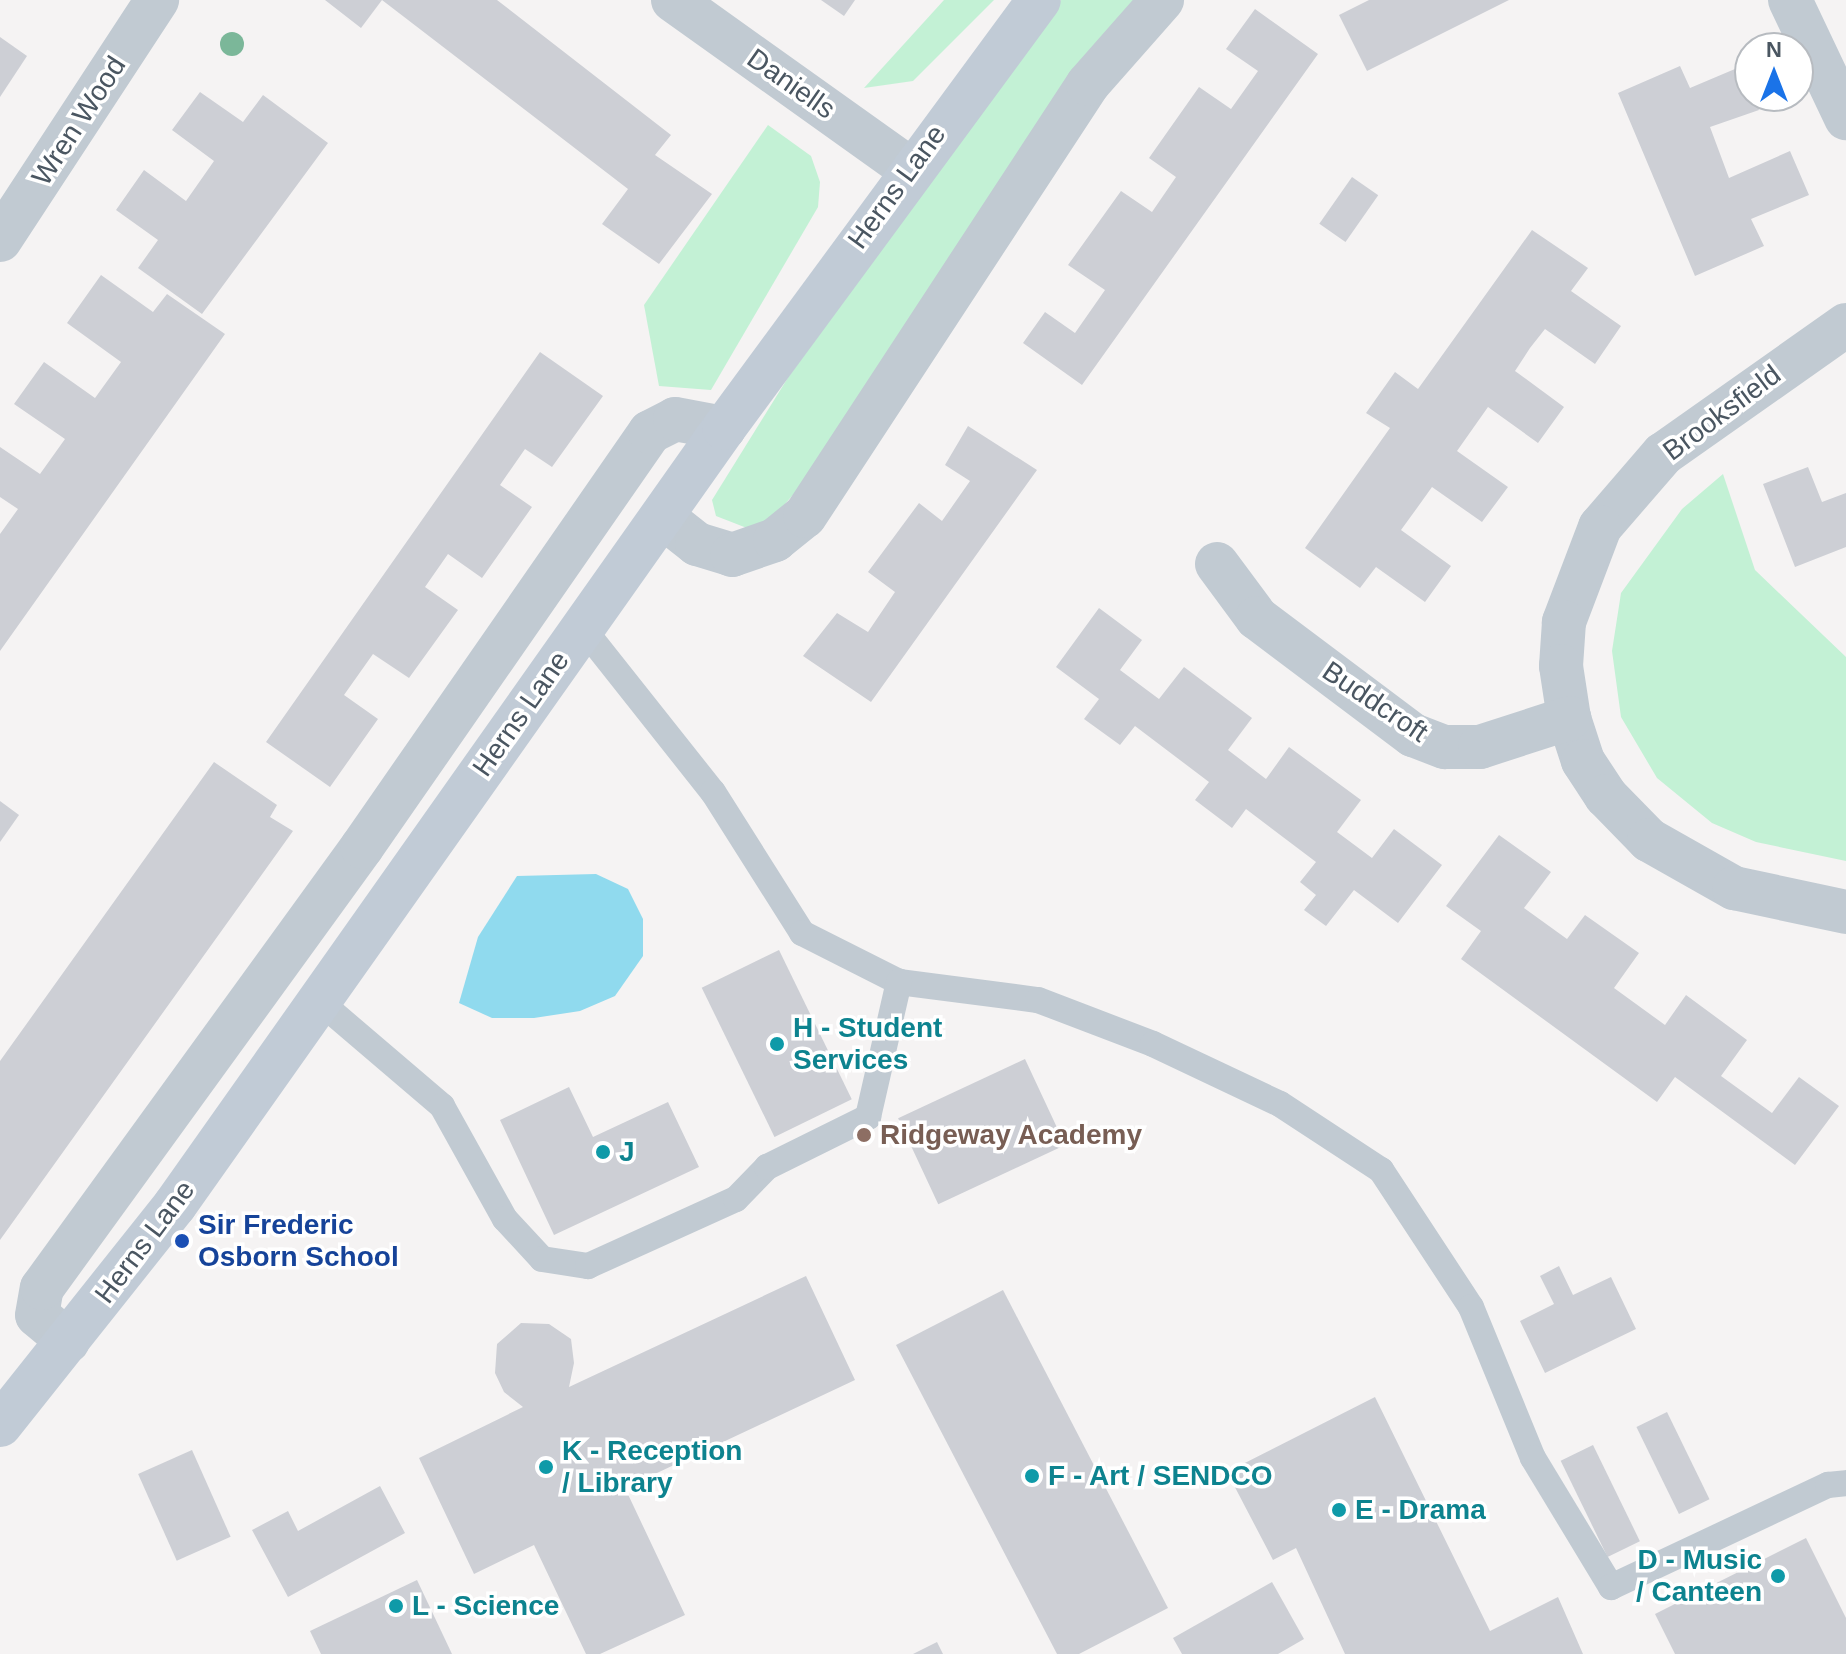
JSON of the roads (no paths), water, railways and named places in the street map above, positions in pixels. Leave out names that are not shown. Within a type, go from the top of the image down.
[{"type":"street","name":"Wren Wood","points":[[0,240],[157,0]]},
{"type":"street","name":"Daniells","points":[[673,0],[910,169]]},
{"type":"street","name":"Herns Lane","points":[[0,1425],[175,1205],[582,627],[664,518],[724,428],[910,169],[1039,0]]},
{"type":"street","points":[[664,518],[697,544],[732,555],[775,540],[805,516],[1088,84],[1162,0]]},
{"type":"street","points":[[1790,0],[1846,118]]},
{"type":"street","name":"Brooksfield","points":[[1846,325],[1663,454],[1600,527],[1564,622],[1561,666],[1569,718],[1583,761],[1606,796],[1649,840],[1734,888],[1846,912]]},
{"type":"street","points":[[68,1341],[37,1315],[42,1288],[362,847],[650,432],[675,419],[724,428]]},
{"type":"street","name":"Buddcroft","points":[[1217,564],[1257,618],[1413,735],[1445,747],[1480,747],[1569,718]]},
{"type":"lane","points":[[582,627],[713,792],[802,933],[899,982],[1038,1000],[1153,1044],[1280,1104],[1381,1170],[1471,1307],[1533,1458],[1611,1587],[1828,1485],[1846,1483]]},
{"type":"lane","points":[[319,1001],[442,1106],[505,1219],[542,1259],[588,1266],[736,1199],[767,1167],[868,1117],[899,982]]},
{"type":"water","points":[[596,874],[628,889],[643,919],[643,956],[615,996],[580,1011],[534,1018],[492,1018],[459,1003],[478,937],[517,876]]},
{"type":"place","name":"H - Student Services","points":[[777,1044]]},
{"type":"place","name":"Ridgeway Academy","points":[[864,1135]]},
{"type":"place","name":"J","points":[[603,1152]]},
{"type":"place","name":"Sir Frederic Osborn School","points":[[182,1241]]},
{"type":"place","name":"K - Reception / Library","points":[[546,1467]]},
{"type":"place","name":"F - Art / SENDCO","points":[[1032,1476]]},
{"type":"place","name":"E - Drama","points":[[1339,1510]]},
{"type":"place","name":"D - Music / Canteen","points":[[1778,1576]]},
{"type":"place","name":"L - Science","points":[[396,1606]]}]
